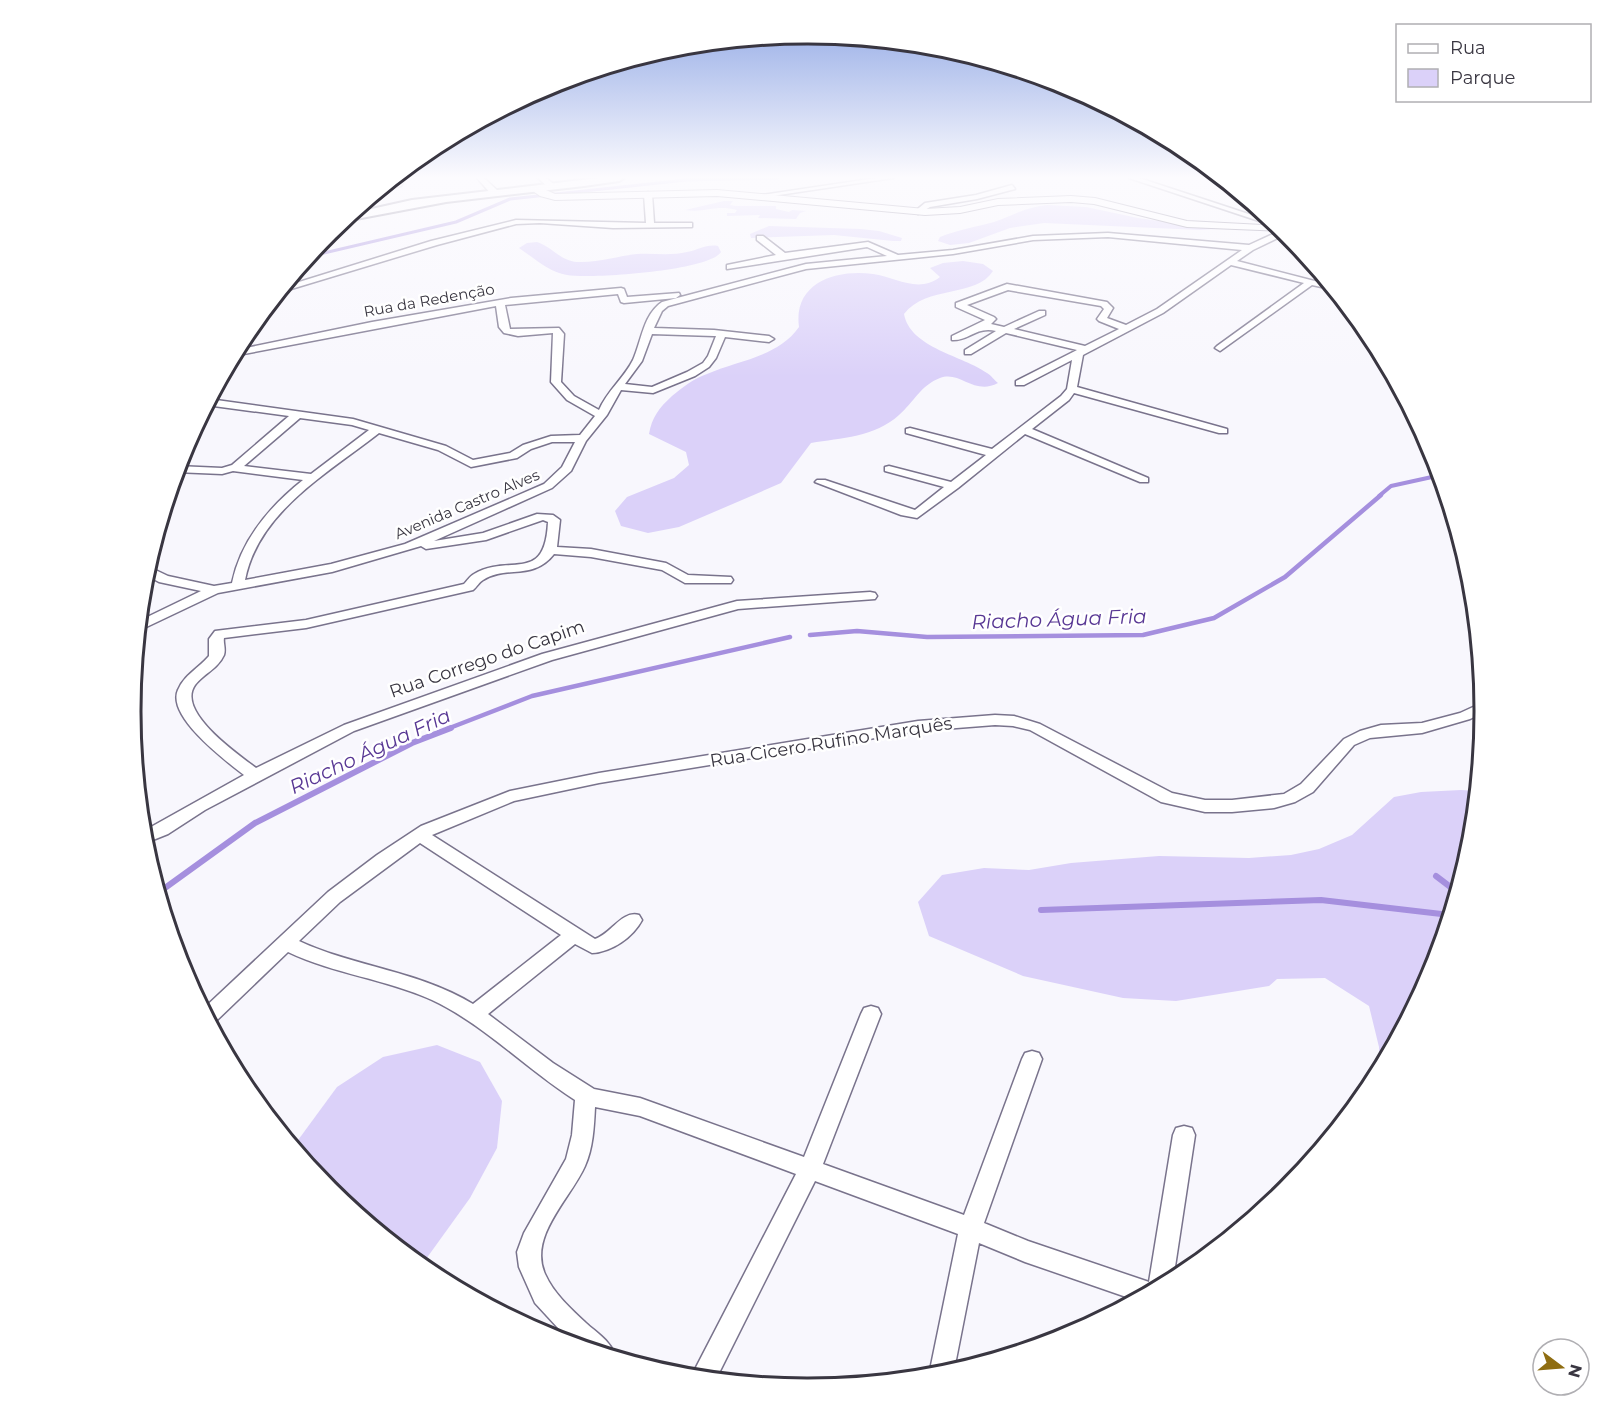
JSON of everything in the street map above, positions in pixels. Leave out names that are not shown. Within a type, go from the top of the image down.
[{"type":"street","points":[[292,287],[429,244]]},
{"type":"street","points":[[768,244],[783,256],[806,267]]},
{"type":"street","points":[[730,267],[783,256],[866,244]]},
{"type":"street","points":[[869,244],[895,257]]},
{"type":"street","name":"Avenida Castro Alves","points":[[146,622],[213,590],[332,568],[382,556],[414,545],[548,486],[567,468],[583,438],[602,415],[609,399],[637,361],[658,309],[665,304],[806,267],[997,244]]},
{"type":"street","name":"Avenida Castro Alves","points":[[1214,244],[1250,248]]},
{"type":"street","points":[[1020,383],[1128,329],[1185,294],[1256,244]]},
{"type":"street","points":[[1230,262],[1321,285]]},
{"type":"street","points":[[301,277],[309,282]]},
{"type":"street","points":[[1220,348],[1311,283]]},
{"type":"street","points":[[955,338],[984,325],[991,319],[958,306],[999,289],[1011,287],[1104,304],[1109,308],[1102,319],[1128,329]]},
{"type":"street","name":"Rua da Redenção","points":[[246,350],[372,325],[500,303],[621,291],[624,300],[697,295]]},
{"type":"street","points":[[500,303],[507,331],[518,333],[556,330],[559,334],[555,382],[581,407],[602,415]]},
{"type":"street","points":[[968,352],[1004,330],[1042,313]]},
{"type":"street","points":[[984,325],[1082,351]]},
{"type":"street","points":[[649,331],[722,334],[769,339]]},
{"type":"street","points":[[619,387],[653,390],[691,374],[706,365],[713,356],[722,334]]},
{"type":"street","points":[[821,482],[912,514],[926,510],[1072,390],[1082,351]]},
{"type":"street","points":[[1072,390],[1223,431]]},
{"type":"street","points":[[216,403],[299,413],[378,428],[442,448],[471,464],[513,456],[527,447],[550,439],[583,438]]},
{"type":"street","points":[[234,468],[299,413]]},
{"type":"street","points":[[238,584],[244,558],[253,541],[290,498],[378,428]]},
{"type":"street","points":[[910,430],[993,453]]},
{"type":"street","points":[[1024,430],[1144,480]]},
{"type":"street","points":[[186,470],[211,471],[234,468],[314,478]]},
{"type":"street","points":[[889,469],[954,486]]},
{"type":"street","points":[[255,776],[201,730],[184,706],[182,698],[182,692],[187,684],[216,657],[218,650],[216,639],[220,634],[237,630],[306,624],[472,586],[474,579],[482,575],[537,564],[546,559],[554,520],[544,516],[470,540],[414,545]]},
{"type":"street","points":[[549,550],[591,553],[654,564],[666,567],[685,579],[726,580]]},
{"type":"street","points":[[154,574],[164,579],[213,590]]},
{"type":"street","name":"Rua Corrego do Capim","points":[[152,834],[255,776],[349,728],[571,649],[737,605],[870,596]]},
{"type":"street","name":"Rua Cicero Rufino Marquês","points":[[212,1012],[334,897],[383,859],[420,835],[473,810],[510,796],[545,788],[918,726],[995,720],[1014,721],[1035,727],[1077,747],[1148,790],[1175,800],[1205,806],[1274,802],[1289,798],[1307,788],[1349,742],[1365,734],[1380,730],[1422,728],[1474,712]]},
{"type":"street","points":[[420,835],[573,936],[592,946],[599,947],[633,920]]},
{"type":"street","points":[[475,1013],[573,936]]},
{"type":"street","points":[[286,943],[310,956],[398,980],[437,994],[475,1013],[535,1061],[586,1095],[642,1108],[809,1171],[971,1228],[1024,1251],[1138,1290]]},
{"type":"street","points":[[707,1370],[809,1171],[871,1014]]},
{"type":"street","points":[[943,1364],[971,1228],[1032,1059]]},
{"type":"street","points":[[586,1095],[577,1158],[541,1222],[529,1249],[530,1267],[538,1285],[564,1321],[586,1339]]},
{"type":"street","points":[[1162,1275],[1184,1135]]},
{"type":"green space","points":[[525,244],[542,244],[566,259],[577,262],[637,254],[681,253],[710,246],[718,246],[721,252],[712,259],[673,269],[580,276],[554,271],[519,248]]},
{"type":"green space","points":[[963,261],[983,264],[993,271],[975,285],[925,299],[913,305],[904,314],[908,326],[916,335],[939,350],[977,367],[998,383],[982,387],[954,377],[940,378],[923,389],[899,415],[879,428],[846,438],[811,443],[781,483],[679,527],[648,533],[621,526],[615,511],[627,497],[674,478],[689,465],[686,452],[649,434],[657,413],[680,389],[702,376],[780,345],[799,327],[799,312],[803,299],[810,289],[820,282],[845,274],[859,273],[923,284],[940,277],[930,268],[943,263]]},
{"type":"green space","points":[[1470,791],[1462,841],[1439,925],[1406,1006],[1379,1053],[1369,1006],[1325,978],[1277,979],[1269,986],[1176,1001],[1123,998],[1023,976],[929,936],[918,902],[942,875],[984,868],[1029,870],[1071,863],[1159,856],[1249,858],[1291,855],[1319,849],[1352,835],[1394,797],[1421,792]]},
{"type":"green space","points":[[437,1045],[480,1062],[502,1101],[497,1148],[470,1198],[427,1258],[368,1212],[336,1182],[298,1140],[337,1087],[383,1057]]},
{"type":"waterway","points":[[323,253],[361,244]]},
{"type":"waterway","name":"Riacho Água Fria","points":[[1379,496],[1391,486],[1432,477]]},
{"type":"waterway","name":"Riacho Água Fria","points":[[810,635],[857,631],[927,637],[1143,635],[1214,618],[1285,577],[1381,495]]},
{"type":"waterway","name":"Riacho Água Fria","points":[[447,729],[532,696],[790,637]]},
{"type":"waterway","name":"Riacho Água Fria","points":[[165,888],[255,823],[412,743],[451,728]]},
{"type":"waterway","points":[[1436,876],[1451,887]]},
{"type":"waterway","points":[[1041,910],[1321,900],[1442,914]]}]
